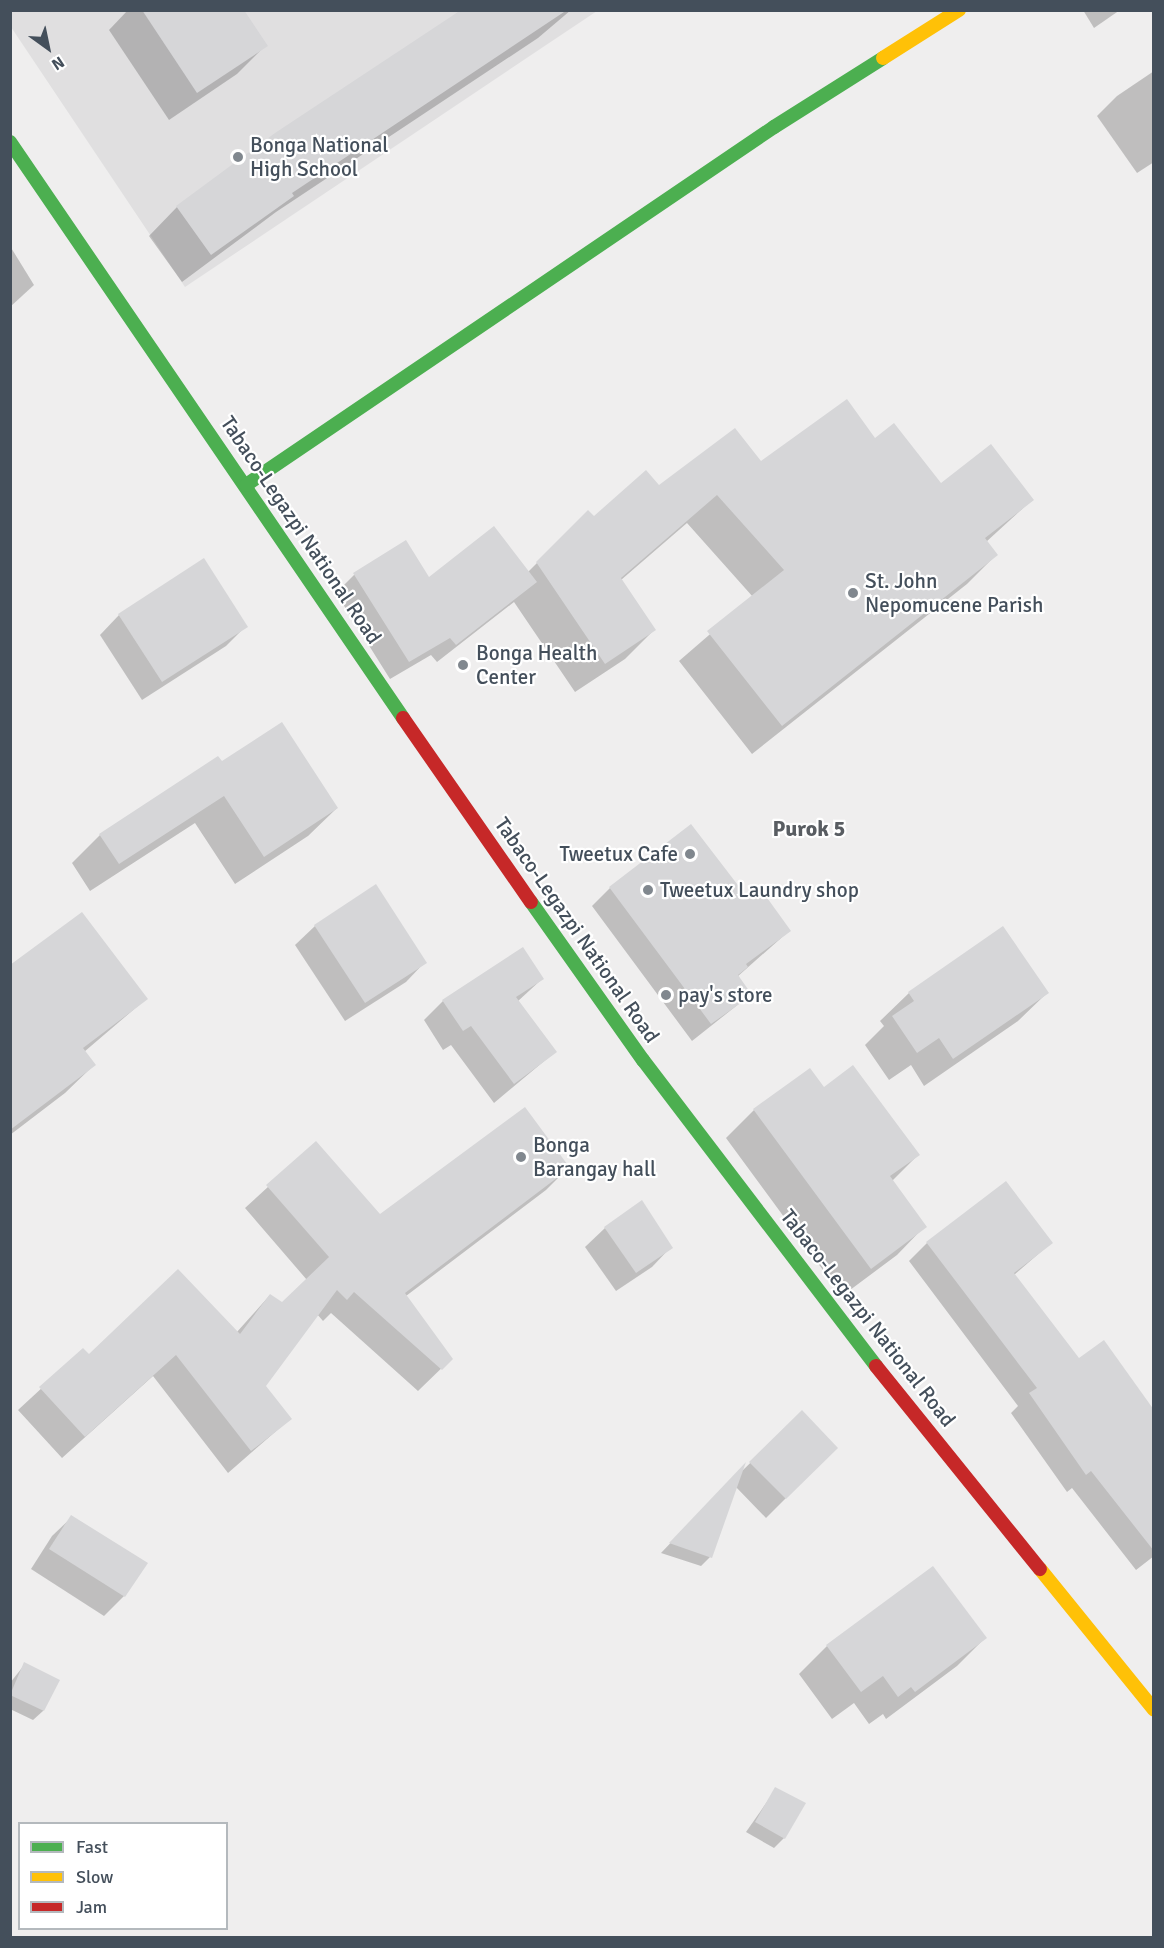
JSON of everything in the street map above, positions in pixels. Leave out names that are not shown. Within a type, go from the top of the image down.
[{"type":"main road","points":[[246,485],[774,127],[959,10]]},
{"type":"main road","name":"Tabaco-Legazpi National Road","points":[[10,142],[452,789],[642,1060],[878,1368],[1154,1710]]},
{"type":"shaded area","name":"Bonga National High School","points":[[10,11],[597,11],[185,287],[11,27]]},
{"type":"building","points":[[142,10],[244,10],[268,46],[197,93]]},
{"type":"building","points":[[461,10],[567,10],[292,193],[294,196],[211,255],[176,206],[275,133]]},
{"type":"building","points":[[847,399],[875,438],[894,423],[941,483],[991,444],[1034,500],[985,538],[998,555],[782,726],[707,631],[784,570],[717,495],[621,578],[656,630],[605,664],[536,562],[588,510],[594,516],[646,470],[659,485],[735,428],[761,461]]},
{"type":"building","points":[[494,526],[537,582],[456,645],[450,638],[409,662],[353,573],[406,540],[429,577]]},
{"type":"building","points":[[204,558],[248,627],[162,682],[118,614]]},
{"type":"building","points":[[282,722],[338,808],[264,857],[224,796],[119,864],[99,834],[218,756],[222,761]]},
{"type":"building","points":[[691,824],[747,897],[760,888],[791,931],[746,964],[748,967],[738,975],[752,995],[711,1024],[609,887]]},
{"type":"building","points":[[376,884],[427,963],[365,1003],[314,925]]},
{"type":"building","points":[[82,912],[148,999],[83,1048],[96,1065],[10,1130],[10,965]]},
{"type":"building","points":[[1003,926],[1049,993],[953,1059],[939,1038],[917,1053],[892,1016],[914,1001],[908,992]]},
{"type":"building","points":[[523,947],[544,979],[516,997],[557,1052],[514,1084],[471,1026],[463,1031],[442,1000]]},
{"type":"building","points":[[853,1065],[920,1155],[890,1176],[927,1227],[871,1269],[753,1109],[810,1068],[824,1087]]},
{"type":"building","points":[[525,1107],[570,1168],[405,1293],[453,1359],[442,1370],[354,1292],[347,1300],[337,1290],[266,1386],[292,1419],[251,1451],[176,1355],[85,1437],[39,1387],[83,1348],[89,1354],[178,1269],[240,1334],[270,1294],[282,1302],[329,1257],[266,1185],[316,1141],[380,1214]]},
{"type":"building","points":[[1006,1181],[1053,1243],[1014,1273],[1079,1358],[1104,1340],[1154,1410],[1154,1551],[1091,1471],[1086,1475],[1029,1393],[1037,1388],[926,1242]]},
{"type":"building","points":[[642,1200],[673,1248],[636,1273],[604,1227]]},
{"type":"building","points":[[802,1410],[838,1448],[786,1499],[749,1462]]},
{"type":"building","points":[[746,1462],[712,1558],[669,1543]]},
{"type":"building","points":[[71,1515],[148,1563],[125,1597],[49,1549]]},
{"type":"building","points":[[933,1566],[987,1638],[915,1692],[911,1687],[898,1697],[883,1676],[861,1692],[826,1645]]},
{"type":"building","points":[[24,1662],[60,1680],[44,1711],[10,1695]]},
{"type":"building","points":[[775,1787],[806,1803],[785,1839],[755,1822]]},
{"type":"traffic: fast","points":[[246,485],[774,127],[883,58]]},
{"type":"traffic: fast","points":[[10,142],[403,718]]},
{"type":"traffic: fast","points":[[531,902],[643,1060],[876,1366]]},
{"type":"traffic: slow","points":[[883,58],[959,10]]},
{"type":"traffic: slow","points":[[1040,1569],[1154,1710]]},
{"type":"traffic: jam","points":[[403,718],[531,902]]},
{"type":"traffic: jam","points":[[876,1366],[1040,1569]]},
{"type":"place","name":"Bonga National High School","points":[[238,157]]},
{"type":"place","name":"St. John Nepomucene Parish","points":[[853,593]]},
{"type":"place","name":"Bonga Health Center","points":[[463,665]]},
{"type":"place","name":"Tweetux Cafe","points":[[690,854]]},
{"type":"place","name":"Tweetux Laundry shop","points":[[648,890]]},
{"type":"place","name":"pay's store","points":[[666,995]]},
{"type":"place","name":"Bonga Barangay hall","points":[[521,1157]]},
{"type":"district","name":"Purok 5","points":[[809,829]]}]
